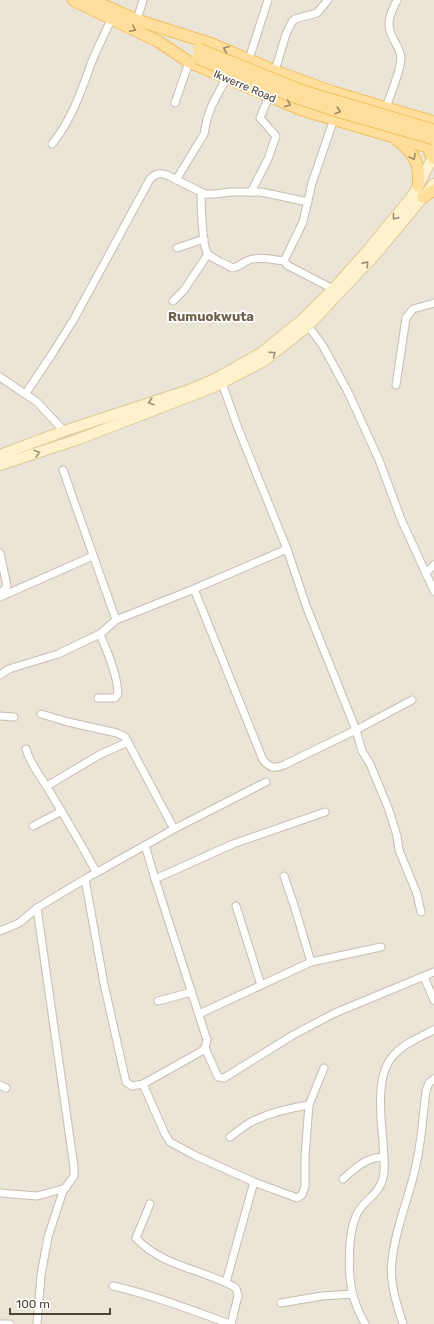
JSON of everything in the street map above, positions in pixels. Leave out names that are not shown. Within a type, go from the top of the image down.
[{"type":"main road","points":[[73,0],[159,42],[286,94],[431,143]]},
{"type":"main road","points":[[92,0],[138,20],[212,44],[275,71],[333,92],[434,122]]},
{"type":"main road","points":[[166,30],[195,57],[434,130]]},
{"type":"main road","name":"Ikwerre Road","points":[[195,57],[226,79],[302,110],[364,129],[431,143]]},
{"type":"main road","points":[[0,455],[64,431],[186,391],[215,379],[261,353],[306,323],[333,289],[381,234],[418,186],[434,157],[429,134],[434,126]]},
{"type":"main road","points":[[393,136],[407,147],[415,159],[420,176],[418,186]]},
{"type":"main road","points":[[0,465],[79,439],[222,383],[264,361],[306,323],[376,254],[434,184]]},
{"type":"main road","points":[[423,197],[434,190]]},
{"type":"street","points":[[138,20],[143,0]]},
{"type":"street","points":[[249,59],[268,0]]},
{"type":"street","points":[[275,71],[286,34],[292,22],[296,19],[317,13],[328,0]]},
{"type":"street","points":[[386,108],[400,65],[401,57],[399,47],[390,32],[389,24],[397,0]]},
{"type":"street","points":[[52,144],[72,112],[83,89],[91,63],[112,18]]},
{"type":"street","points":[[175,103],[195,57]]},
{"type":"street","points":[[176,180],[204,134],[212,105],[226,79]]},
{"type":"street","points":[[251,192],[268,159],[276,136],[260,118],[269,96]]},
{"type":"street","points":[[284,261],[303,222],[312,183],[334,120]]},
{"type":"street","points":[[26,394],[74,319],[150,179],[154,175],[161,174],[205,194],[251,192],[275,194],[308,202]]},
{"type":"street","points":[[201,192],[205,249],[208,254],[232,268],[236,268],[247,260],[256,258],[284,261],[333,289]]},
{"type":"street","points":[[177,248],[204,239]]},
{"type":"street","points":[[173,301],[184,290],[208,254]]},
{"type":"street","points":[[396,385],[406,318],[413,309],[434,303]]},
{"type":"street","points":[[306,323],[323,346],[349,394],[379,460],[401,519],[434,591]]},
{"type":"street","points":[[0,377],[26,394],[48,413],[64,431]]},
{"type":"street","points":[[222,383],[238,428],[287,549],[307,608],[356,730],[362,751],[370,764],[389,810],[397,836],[399,850],[417,894],[421,912]]},
{"type":"street","points":[[63,470],[116,620]]},
{"type":"street","points":[[0,675],[9,669],[58,654],[100,634],[116,620],[194,589],[287,549]]},
{"type":"street","points":[[0,553],[7,586],[0,592]]},
{"type":"street","points":[[0,596],[93,556]]},
{"type":"street","points":[[426,573],[434,566]]},
{"type":"street","points":[[194,589],[263,760],[269,767],[275,768],[284,765],[356,730],[412,700]]},
{"type":"street","points":[[98,698],[114,698],[118,694],[117,682],[112,663],[100,634]]},
{"type":"street","points":[[41,714],[125,736],[174,829]]},
{"type":"street","points":[[0,716],[14,717]]},
{"type":"street","points":[[47,786],[99,755],[128,742]]},
{"type":"street","points":[[26,749],[32,763],[62,811],[96,872]]},
{"type":"street","points":[[0,931],[19,922],[38,908],[96,872],[174,829],[266,782]]},
{"type":"street","points":[[33,826],[62,811]]},
{"type":"street","points":[[155,879],[233,844],[325,812]]},
{"type":"street","points":[[85,879],[104,984],[126,1082],[132,1086],[143,1084],[202,1051],[205,1048],[207,1040],[155,879],[146,845]]},
{"type":"street","points":[[284,876],[311,962]]},
{"type":"street","points":[[236,906],[261,985]]},
{"type":"street","points":[[37,1324],[41,1275],[48,1237],[64,1191],[74,1176],[69,1121],[38,908]]},
{"type":"street","points":[[199,1014],[311,962],[380,947]]},
{"type":"street","points":[[205,1048],[218,1077],[224,1078],[292,1035],[335,1013],[434,972]]},
{"type":"street","points":[[424,977],[434,1000]]},
{"type":"street","points":[[158,1001],[192,992]]},
{"type":"street","points":[[365,1324],[357,1310],[353,1294],[350,1252],[351,1236],[354,1222],[359,1211],[381,1185],[384,1177],[381,1115],[382,1080],[385,1069],[394,1055],[407,1045],[434,1030]]},
{"type":"street","points":[[143,1084],[170,1142],[194,1155],[254,1182],[297,1198],[302,1195],[305,1186],[305,1156],[309,1106],[324,1068]]},
{"type":"street","points":[[404,1324],[398,1309],[392,1279],[391,1262],[396,1236],[417,1160],[426,1091],[429,1083],[434,1079]]},
{"type":"street","points":[[230,1137],[250,1122],[273,1113],[295,1107],[309,1106]]},
{"type":"street","points":[[343,1179],[353,1169],[364,1162],[376,1157],[384,1157]]},
{"type":"street","points":[[226,1282],[254,1182]]},
{"type":"street","points":[[0,1193],[37,1196],[66,1188]]},
{"type":"street","points":[[113,1286],[162,1299],[230,1324],[238,1296],[236,1288],[226,1282],[180,1266],[160,1256],[137,1239],[136,1236],[150,1204]]},
{"type":"street","points":[[280,1303],[322,1296],[353,1294]]},
{"type":"street","points":[[0,1324],[10,1324]]},
{"type":"shaded area","points":[[0,0],[434,0],[434,1324],[0,1324]]},
{"type":"district","name":"Rumuokwuta","points":[[211,316]]}]
